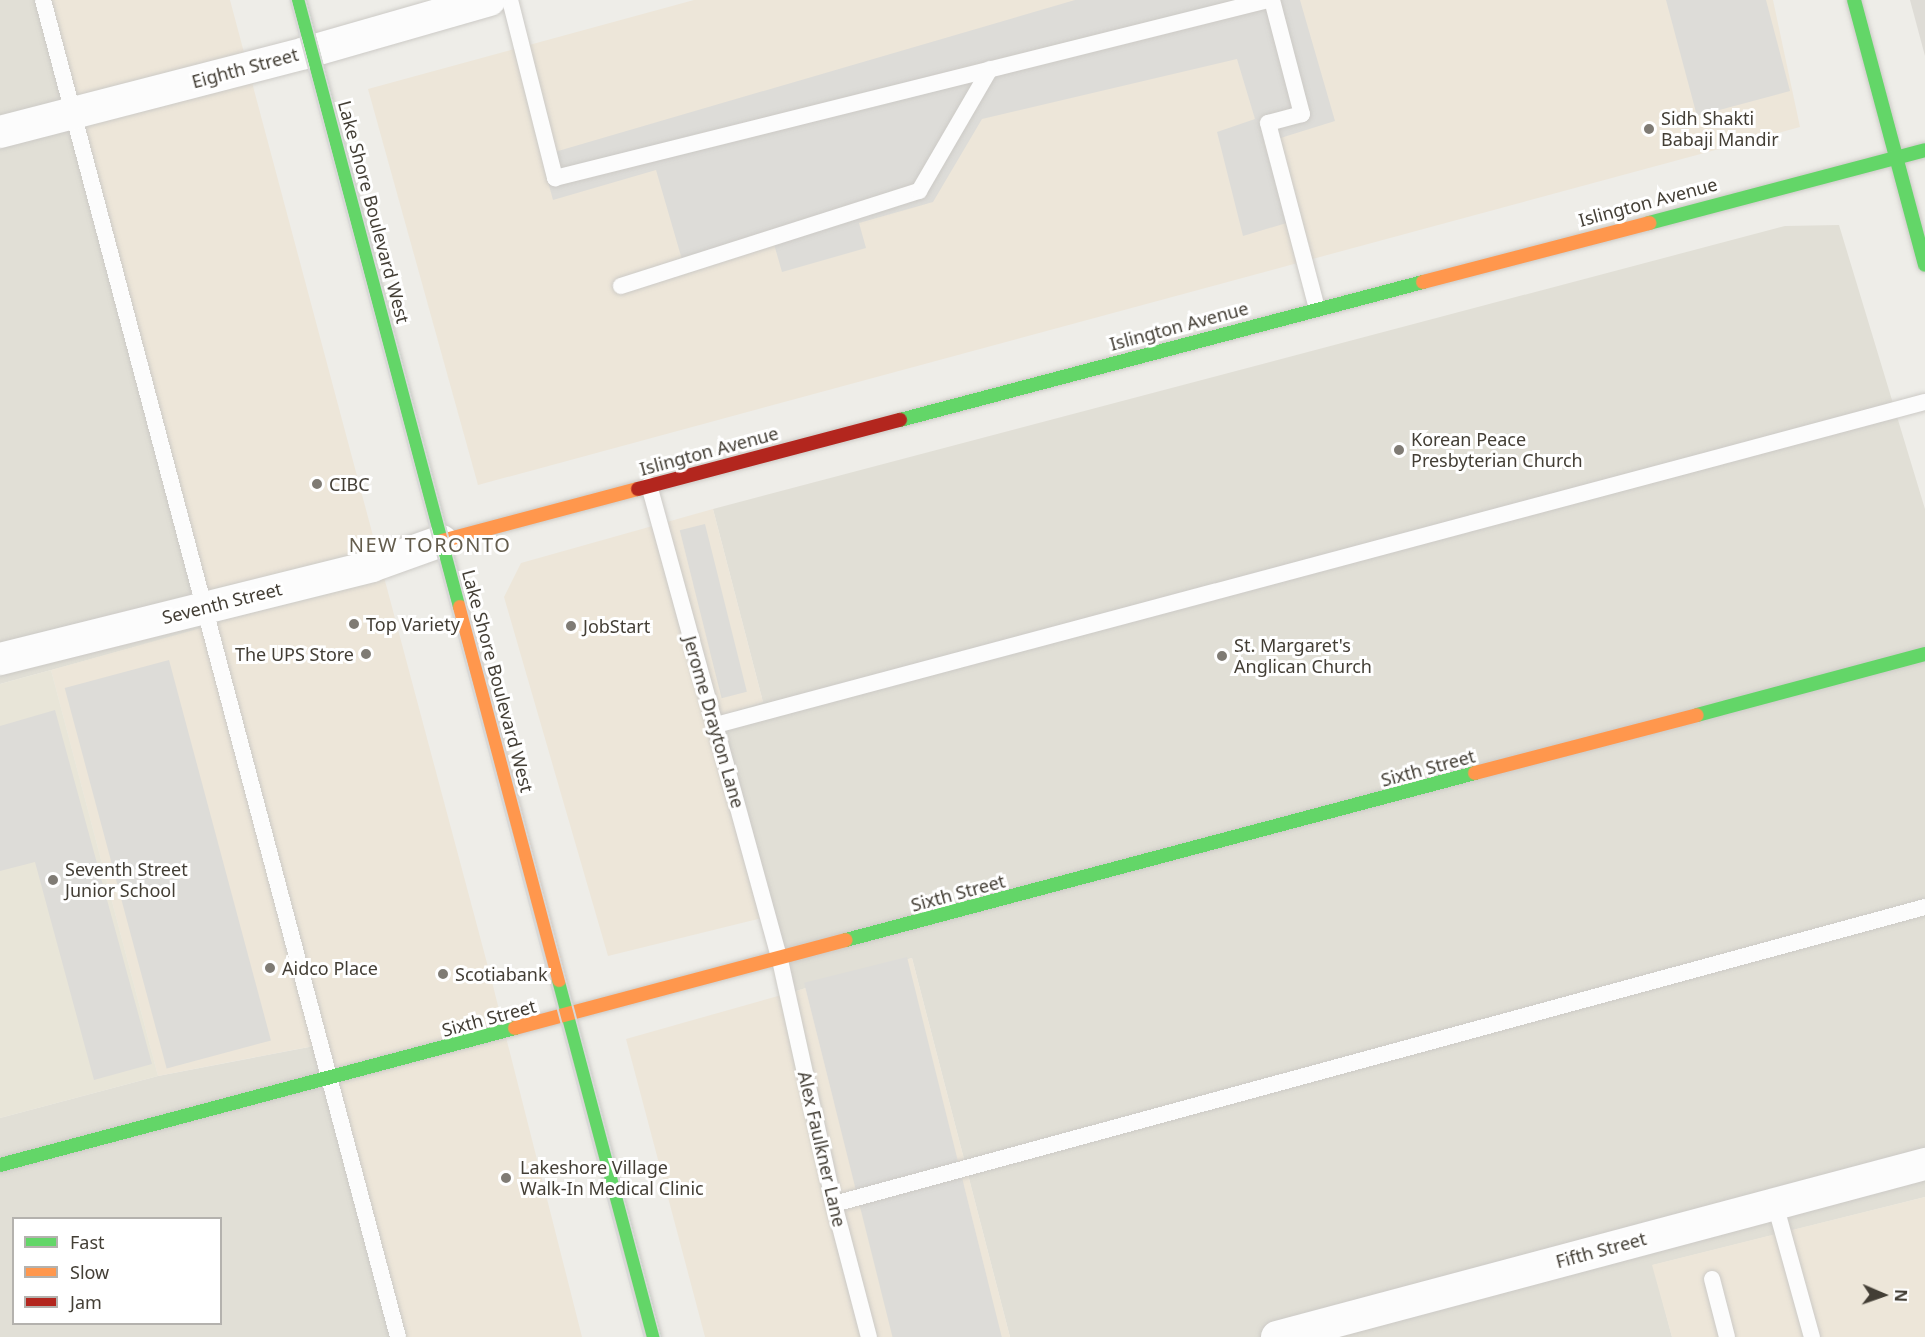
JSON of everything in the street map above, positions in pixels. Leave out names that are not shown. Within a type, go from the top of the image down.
[{"type":"main road","name":"Lake Shore Boulevard West","points":[[299,0],[654,1337]]},
{"type":"main road","points":[[1854,0],[1925,265]]},
{"type":"main road","name":"Islington Avenue","points":[[442,541],[1925,150]]},
{"type":"main road","name":"Sixth Street","points":[[0,1165],[328,1080],[1925,654]]},
{"type":"street","name":"Eighth Street","points":[[0,132],[312,51],[490,0]]},
{"type":"street","name":"Seventh Street","points":[[0,659],[372,566],[442,541]]},
{"type":"street","name":"Fifth Street","points":[[1277,1337],[1925,1164]]},
{"type":"lane","points":[[43,0],[398,1337]]},
{"type":"lane","points":[[510,0],[555,178],[1268,0]]},
{"type":"lane","points":[[1272,0],[1302,114],[1268,123],[1317,309]]},
{"type":"lane","points":[[621,286],[920,191],[990,69]]},
{"type":"lane","points":[[716,725],[1925,402]]},
{"type":"lane","name":"Jerome Drayton Lane","points":[[649,485],[780,960]]},
{"type":"lane","points":[[834,1204],[1925,907]]},
{"type":"lane","name":"Alex Faulkner Lane","points":[[780,960],[834,1204],[869,1337]]},
{"type":"lane","points":[[1774,1204],[1812,1337]]},
{"type":"lane","points":[[1712,1279],[1727,1337]]},
{"type":"shaded area","points":[[0,0],[43,0],[201,629],[0,684]]},
{"type":"shaded area","points":[[43,0],[230,0],[491,978],[582,1337],[397,1337],[324,1044],[158,1076],[51,670],[201,628]]},
{"type":"shaded area","points":[[694,0],[1773,0],[1800,127],[478,485],[368,89]]},
{"type":"shaded area","points":[[1075,0],[1300,0],[1335,121],[1264,143],[1290,222],[1243,236],[1217,132],[1255,119],[1237,59],[982,119],[933,202],[859,223],[866,248],[782,272],[774,244],[685,270],[656,170],[553,200],[541,156]]},
{"type":"shaded area","points":[[1666,0],[1766,0],[1790,91],[1697,116]]},
{"type":"shaded area","points":[[1910,0],[1925,0],[1925,56]]},
{"type":"shaded area","points":[[1839,225],[1925,509],[1925,1197],[1653,1265],[1672,1337],[1010,1337],[912,958],[785,994],[711,718],[763,702],[713,509],[1785,226]]},
{"type":"shaded area","points":[[713,509],[763,702],[712,718],[766,917],[608,956],[504,597],[521,563]]},
{"type":"shaded area","points":[[705,524],[747,692],[722,698],[680,530]]},
{"type":"shaded area","points":[[169,660],[271,1041],[167,1069],[65,688]]},
{"type":"shaded area","name":"Seventh Street Junior School","points":[[51,670],[158,1076],[0,1118],[0,684]]},
{"type":"shaded area","points":[[55,710],[152,1064],[94,1080],[35,862],[0,871],[0,726]]},
{"type":"shaded area","points":[[907,957],[1002,1337],[892,1337],[804,983]]},
{"type":"shaded area","points":[[912,958],[1010,1337],[705,1337],[626,1039]]},
{"type":"shaded area","points":[[325,1044],[397,1337],[0,1337],[0,1118],[158,1076]]},
{"type":"shaded area","points":[[1925,1197],[1925,1337],[1672,1337],[1652,1265]]},
{"type":"tram line","points":[[291,0],[645,1337]]},
{"type":"tram line","points":[[306,0],[661,1337]]},
{"type":"traffic: fast","points":[[299,0],[460,607]]},
{"type":"traffic: fast","points":[[1854,0],[1925,265]]},
{"type":"traffic: fast","points":[[1649,223],[1925,150]]},
{"type":"traffic: fast","points":[[900,420],[1423,282]]},
{"type":"traffic: fast","points":[[1697,715],[1925,654]]},
{"type":"traffic: fast","points":[[846,940],[1475,773]]},
{"type":"traffic: fast","points":[[559,980],[654,1337]]},
{"type":"traffic: fast","points":[[0,1165],[515,1028]]},
{"type":"traffic: slow","points":[[1423,282],[1649,223]]},
{"type":"traffic: slow","points":[[442,541],[638,489]]},
{"type":"traffic: slow","points":[[460,607],[559,980]]},
{"type":"traffic: slow","points":[[1475,773],[1697,715]]},
{"type":"traffic: slow","points":[[515,1028],[846,940]]},
{"type":"traffic: jam","points":[[638,489],[900,420]]},
{"type":"place","name":"Sidh Shakti Babaji Mandir","points":[[1649,129]]},
{"type":"place","name":"Korean Peace Presbyterian Church","points":[[1399,450]]},
{"type":"place","name":"CIBC","points":[[317,484]]},
{"type":"place","name":"Top Variety","points":[[354,624]]},
{"type":"place","name":"JobStart","points":[[571,626]]},
{"type":"place","name":"The UPS Store","points":[[366,654]]},
{"type":"place","name":"St. Margaret's Anglican Church","points":[[1222,656]]},
{"type":"place","name":"Seventh Street Junior School","points":[[53,880]]},
{"type":"place","name":"Aidco Place","points":[[270,968]]},
{"type":"place","name":"Scotiabank","points":[[443,974]]},
{"type":"place","name":"Lakeshore Village Walk-In Medical Clinic","points":[[506,1178]]},
{"type":"district","name":"NEW TORONTO","points":[[430,544]]}]
